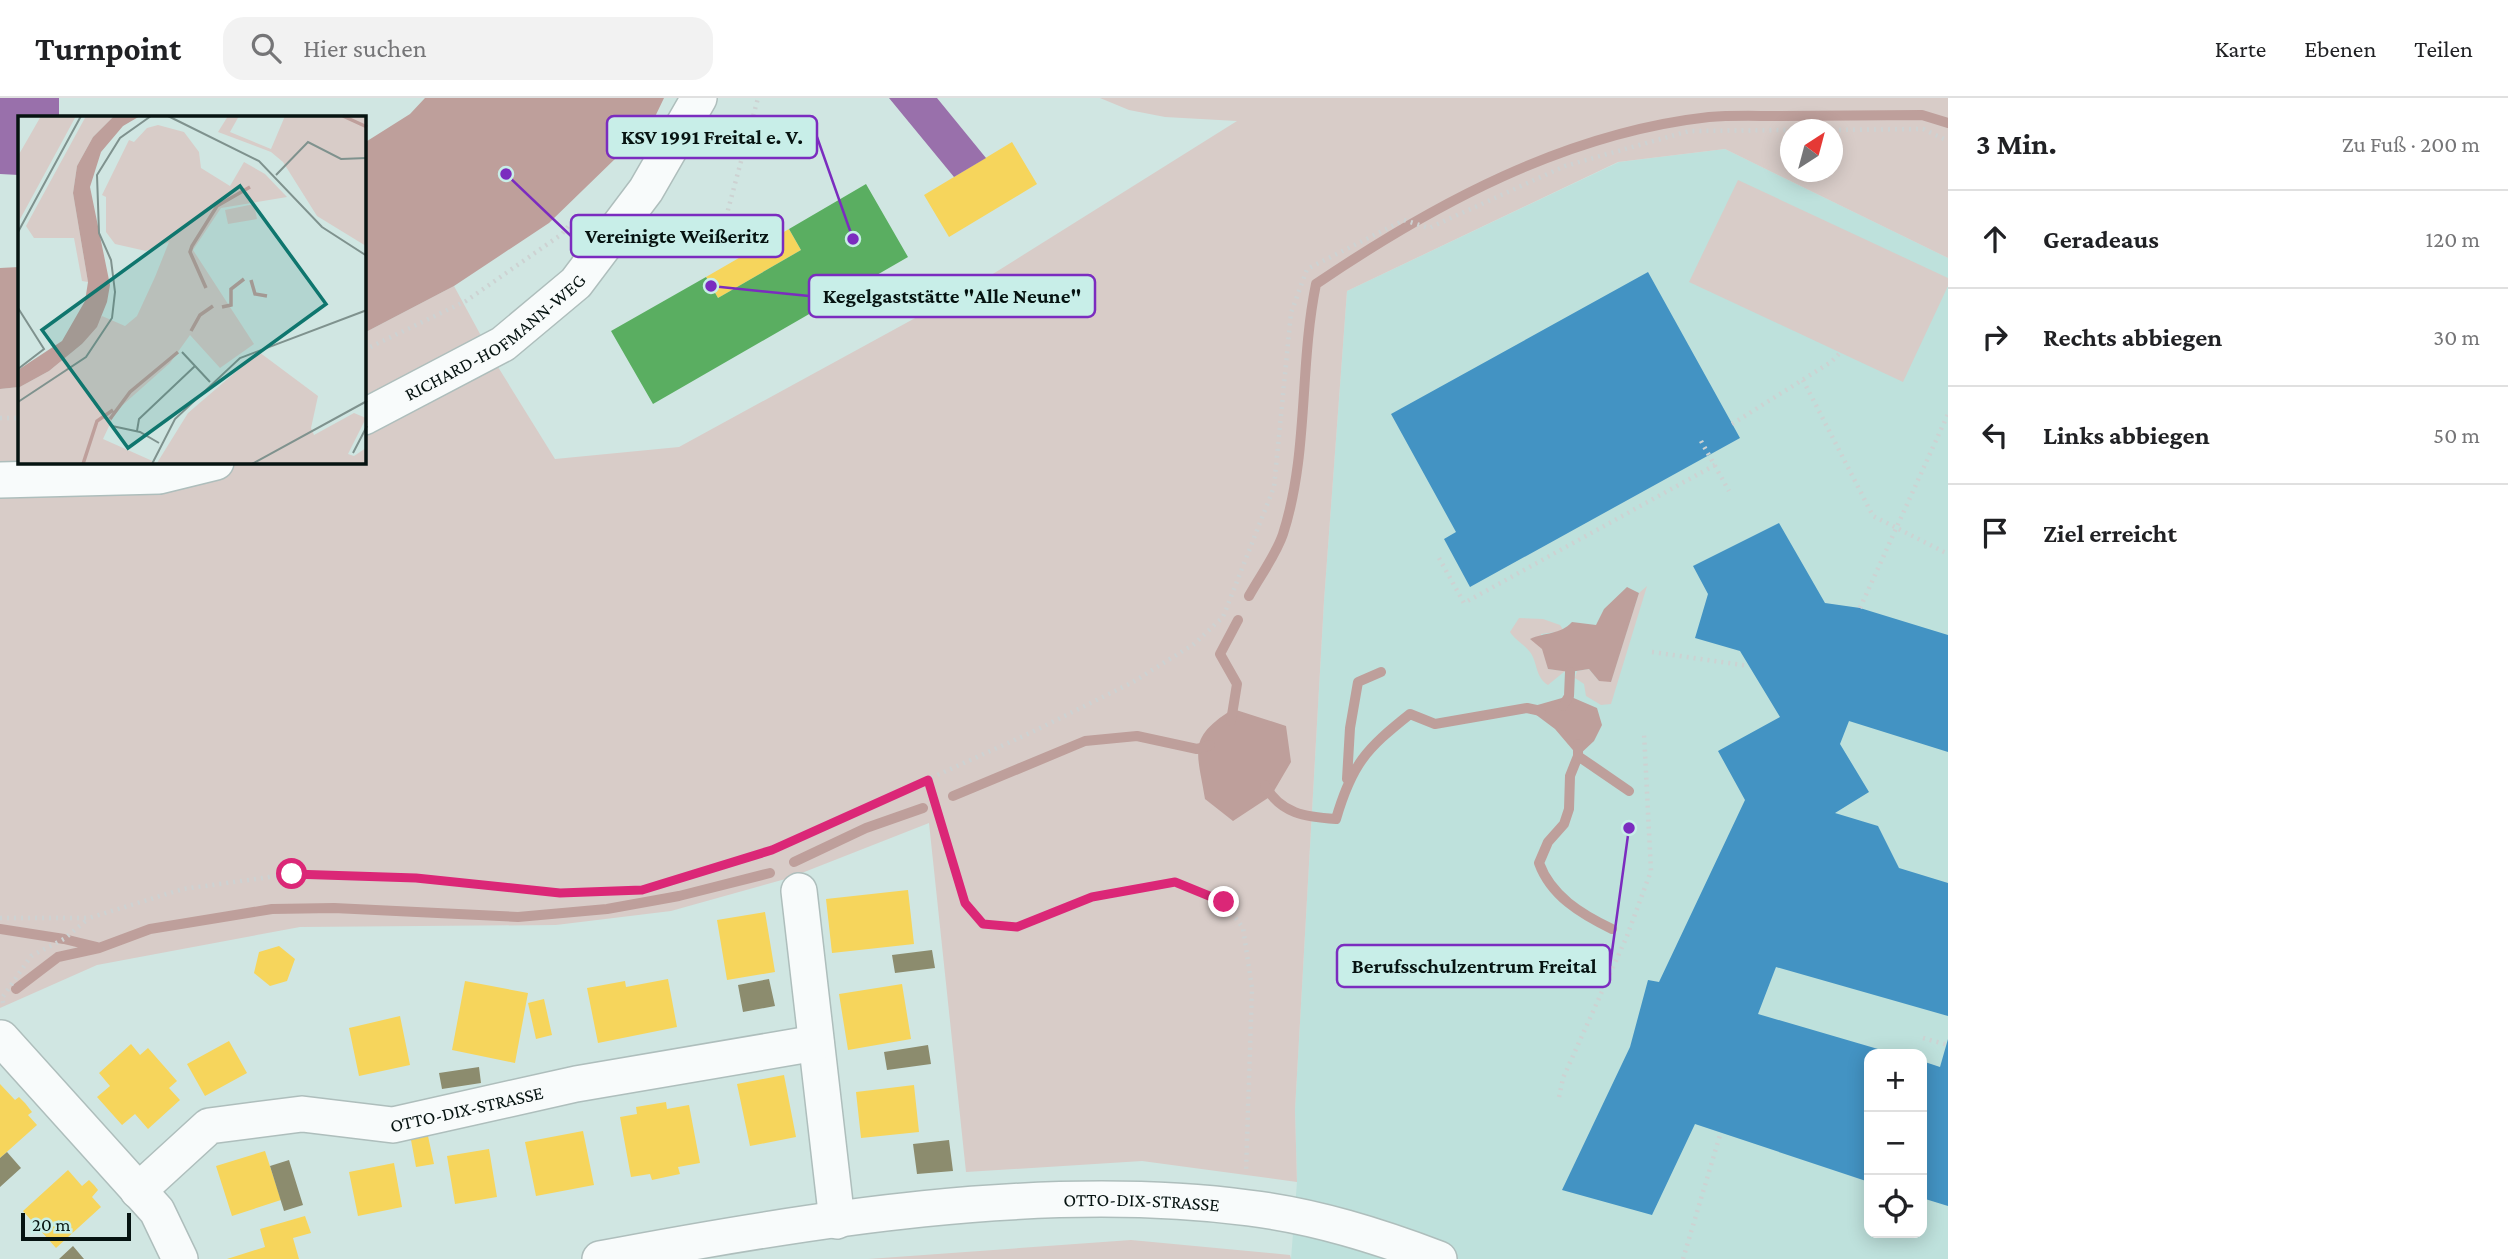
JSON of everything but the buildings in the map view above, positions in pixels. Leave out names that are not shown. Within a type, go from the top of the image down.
[{"type":"street","name":"RICHARD-HOFMANN-WEG","points":[[366,416],[503,344],[576,283],[646,190],[699,98]]},
{"type":"street","points":[[0,480],[159,476],[208,464]]},
{"type":"street","points":[[799,891],[837,1221]]},
{"type":"street","points":[[1,1038],[157,1211],[180,1259]]},
{"type":"street","name":"OTTO-DIX-STRASSE","points":[[138,1191],[209,1126],[302,1114],[393,1125],[576,1084],[816,1043]]},
{"type":"street","name":"OTTO-DIX-STRASSE","points":[[600,1259],[699,1240],[993,1203],[1141,1200],[1250,1208],[1301,1217],[1382,1237],[1439,1259]]},
{"type":"path","points":[[718,251],[758,98]]},
{"type":"path","points":[[0,918],[89,918],[183,889],[292,874],[416,878],[560,893],[642,890],[772,850],[928,780],[1133,682],[1194,644],[1223,617],[1274,487],[1291,313],[1307,269],[1404,220],[1429,228],[1564,166],[1689,131],[1780,130]]},
{"type":"path","points":[[1843,130],[1923,130],[1948,141]]},
{"type":"path","points":[[366,350],[466,301],[562,234],[579,214]]},
{"type":"path","points":[[1732,424],[1803,380],[1840,353]]},
{"type":"path","points":[[1803,380],[1873,516],[1948,554]]},
{"type":"path","points":[[1860,608],[1948,414]]},
{"type":"path","points":[[0,418],[18,418]]},
{"type":"path","points":[[1702,441],[1729,491]]},
{"type":"path","points":[[1440,558],[1464,603],[1715,465]]},
{"type":"path","points":[[1652,652],[1749,666]]},
{"type":"path","points":[[1559,1097],[1563,1078],[1627,936],[1651,871],[1644,733]]},
{"type":"path","points":[[928,780],[965,903],[983,924],[1017,927],[1092,897],[1175,882],[1224,902],[1243,928],[1252,988],[1244,1186],[1250,1208]]},
{"type":"path","points":[[1,1038],[5,1032],[2,998],[31,956],[65,939],[89,918]]},
{"type":"path","points":[[1923,1038],[1948,1045]]},
{"type":"path","points":[[1683,1259],[1720,1135]]},
{"type":"shaded area","points":[[425,98],[664,98],[652,123],[549,223],[454,286],[366,332],[366,142],[410,114]]},
{"type":"shaded area","points":[[1100,98],[1948,98],[1948,258],[1793,182],[1843,182],[1843,119],[1780,119],[1780,176],[1725,149],[1618,162],[1347,291],[1324,601],[1295,1110],[1297,1182],[1142,1161],[966,1172],[929,823],[789,878],[671,911],[556,925],[300,927],[97,965],[0,1008],[0,389],[18,387],[18,464],[366,464],[366,332],[454,286],[498,367],[555,459],[679,447],[972,287],[1237,121],[1165,117],[1129,110]]},
{"type":"shaded area","points":[[1725,149],[1780,176],[1780,182],[1793,182],[1948,258],[1948,1259],[1291,1259],[1297,1182],[1295,1110],[1324,601],[1347,291],[1619,162]]},
{"type":"shaded area","points":[[1738,180],[1948,278],[1948,286],[1903,382],[1689,282]]},
{"type":"shaded area","points":[[18,267],[18,387],[0,389],[0,268]]},
{"type":"shaded area","points":[[1647,586],[1611,704],[1601,705],[1586,696],[1584,684],[1575,678],[1577,671],[1589,669],[1599,681],[1611,681],[1639,593]]},
{"type":"shaded area","points":[[1627,587],[1639,593],[1611,682],[1599,681],[1589,669],[1570,672],[1548,669],[1542,649],[1530,639],[1557,631],[1572,622],[1596,625],[1604,609]]},
{"type":"shaded area","points":[[1519,618],[1543,619],[1560,625],[1564,631],[1541,634],[1548,669],[1565,671],[1548,685],[1541,678],[1533,656],[1510,632]]},
{"type":"shaded area","points":[[1569,696],[1597,708],[1602,725],[1594,741],[1578,756],[1555,729],[1527,708]]},
{"type":"shaded area","points":[[1233,709],[1286,726],[1291,762],[1271,796],[1233,821],[1205,799],[1198,757],[1202,737],[1208,728]]},
{"type":"shaded area","points":[[1131,1240],[1290,1255],[1291,1259],[868,1259]]},
{"type":"waterway","points":[[1249,596],[1280,542],[1291,503],[1297,472],[1307,347],[1316,284],[1407,226],[1503,176],[1552,156],[1656,125],[1718,116],[1922,115],[1948,123]]},
{"type":"waterway","points":[[1231,721],[1237,684],[1220,654],[1238,620]]},
{"type":"waterway","points":[[1347,779],[1350,728],[1358,682],[1381,672]]},
{"type":"waterway","points":[[1563,706],[1569,696],[1570,672]]},
{"type":"waterway","points":[[1265,785],[1271,795],[1286,808],[1304,815],[1336,819],[1348,784],[1362,759],[1382,737],[1410,714],[1435,724],[1527,708],[1541,711]]},
{"type":"waterway","points":[[953,796],[1085,741],[1137,736],[1197,749],[1210,745]]},
{"type":"waterway","points":[[1578,744],[1578,756],[1570,776],[1569,809],[1564,824],[1548,842],[1539,863],[1551,885],[1568,903],[1612,929]]},
{"type":"waterway","points":[[1578,756],[1629,791]]},
{"type":"waterway","points":[[794,862],[866,828],[923,808]]},
{"type":"waterway","points":[[16,989],[58,957],[99,948],[150,929],[272,909],[334,908],[518,917],[607,909],[679,896],[770,873]]},
{"type":"waterway","points":[[0,929],[97,947]]},
{"type":"place","name":"Vereinigte Weißeritz","points":[[506,174]]},
{"type":"place","name":"KSV 1991 Freital e. V.","points":[[853,239]]},
{"type":"place","name":"Kegelgaststätte \"Alle Neune\"","points":[[711,286]]},
{"type":"place","name":"Berufsschulzentrum Freital","points":[[1629,828]]},
{"type":"route","points":[[292,874],[416,878],[560,893],[642,890],[772,850],[928,780],[965,903],[983,924],[1017,927],[1092,897],[1175,882],[1224,902]]}]
